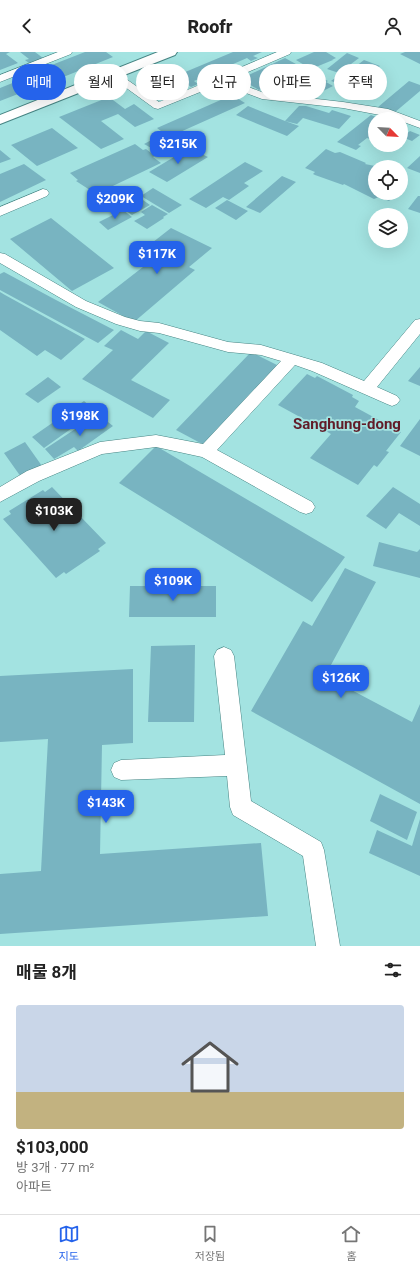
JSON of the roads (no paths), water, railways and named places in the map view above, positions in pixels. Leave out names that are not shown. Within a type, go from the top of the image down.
[{"type":"main road","points":[[128,68],[170,52]]},
{"type":"main road","points":[[0,120],[74,90]]},
{"type":"street","points":[[0,78],[66,52]]},
{"type":"street","points":[[251,66],[286,52]]},
{"type":"street","points":[[128,85],[158,106],[197,89]]},
{"type":"street","points":[[251,92],[262,96],[343,105],[388,112],[420,125]]},
{"type":"street","points":[[0,212],[43,193]]},
{"type":"street","points":[[0,257],[81,304],[122,321],[140,326],[159,328],[228,347],[261,350],[292,359],[317,367],[392,400]]},
{"type":"street","points":[[366,389],[420,324]]},
{"type":"street","points":[[206,452],[292,359]]},
{"type":"street","points":[[0,495],[33,476],[100,448],[156,441],[206,452],[306,507]]},
{"type":"street","points":[[224,656],[241,807],[313,850],[328,946]]},
{"type":"street","points":[[121,770],[236,765]]},
{"type":"district","name":"Sanghung-dong","points":[[347,424]]}]
